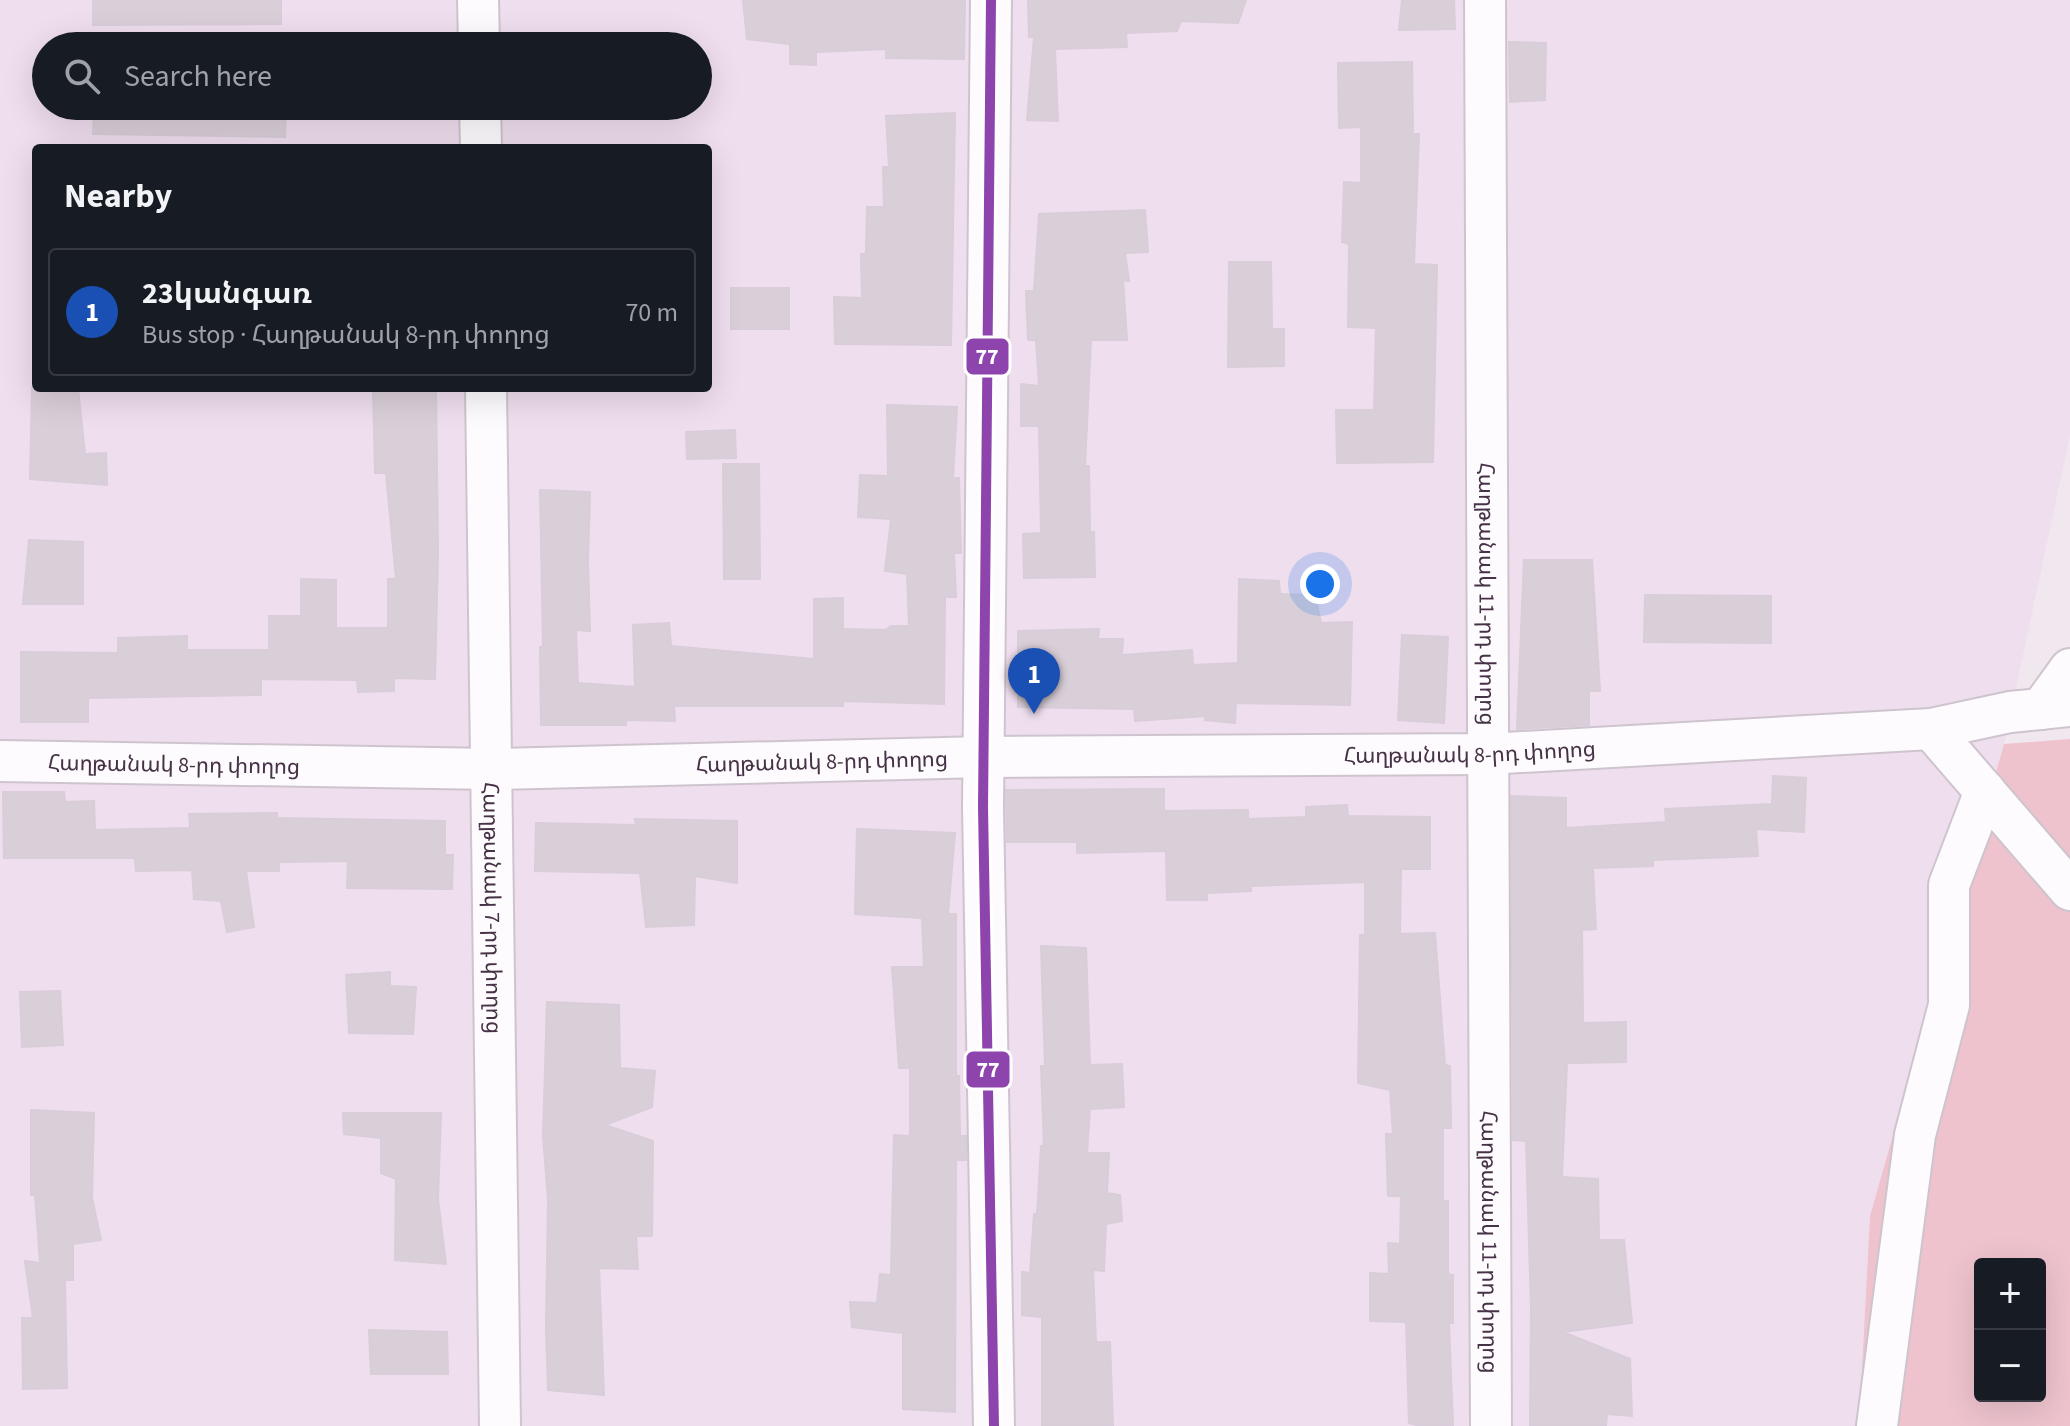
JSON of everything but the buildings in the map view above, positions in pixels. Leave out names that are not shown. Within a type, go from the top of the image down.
[{"type":"street","points":[[478,0],[479,32]]},
{"type":"street","points":[[991,0],[984,757],[994,1426]]},
{"type":"street","name":"Հաղթանակ 11-րդ փողոց","points":[[1485,0],[1491,1426]]},
{"type":"street","points":[[480,120],[481,144]]},
{"type":"street","name":"Հաղթանակ 7-րդ փողոց","points":[[486,392],[500,1426]]},
{"type":"street","points":[[2056,708],[2070,669]]},
{"type":"street","name":"Հաղթանակ 8-րդ փողոց","points":[[0,761],[493,769],[984,757],[1487,754],[1931,729],[2010,712],[2056,708]]},
{"type":"street","points":[[1931,729],[2070,890]]},
{"type":"street","points":[[1877,1426],[1915,1135],[1949,1005],[1949,885],[1985,791]]},
{"type":"shaded area","points":[[0,0],[2070,0],[2070,435],[2004,744],[1870,1216],[1859,1426],[0,1426]]},
{"type":"shaded area","points":[[2070,739],[2070,1426],[1859,1426],[1870,1216],[2004,744]]},
{"type":"transit line","name":"77","points":[[991,0],[983,807],[994,1426]]},
{"type":"place","name":"23կանգառ","points":[[1034,714]]}]
